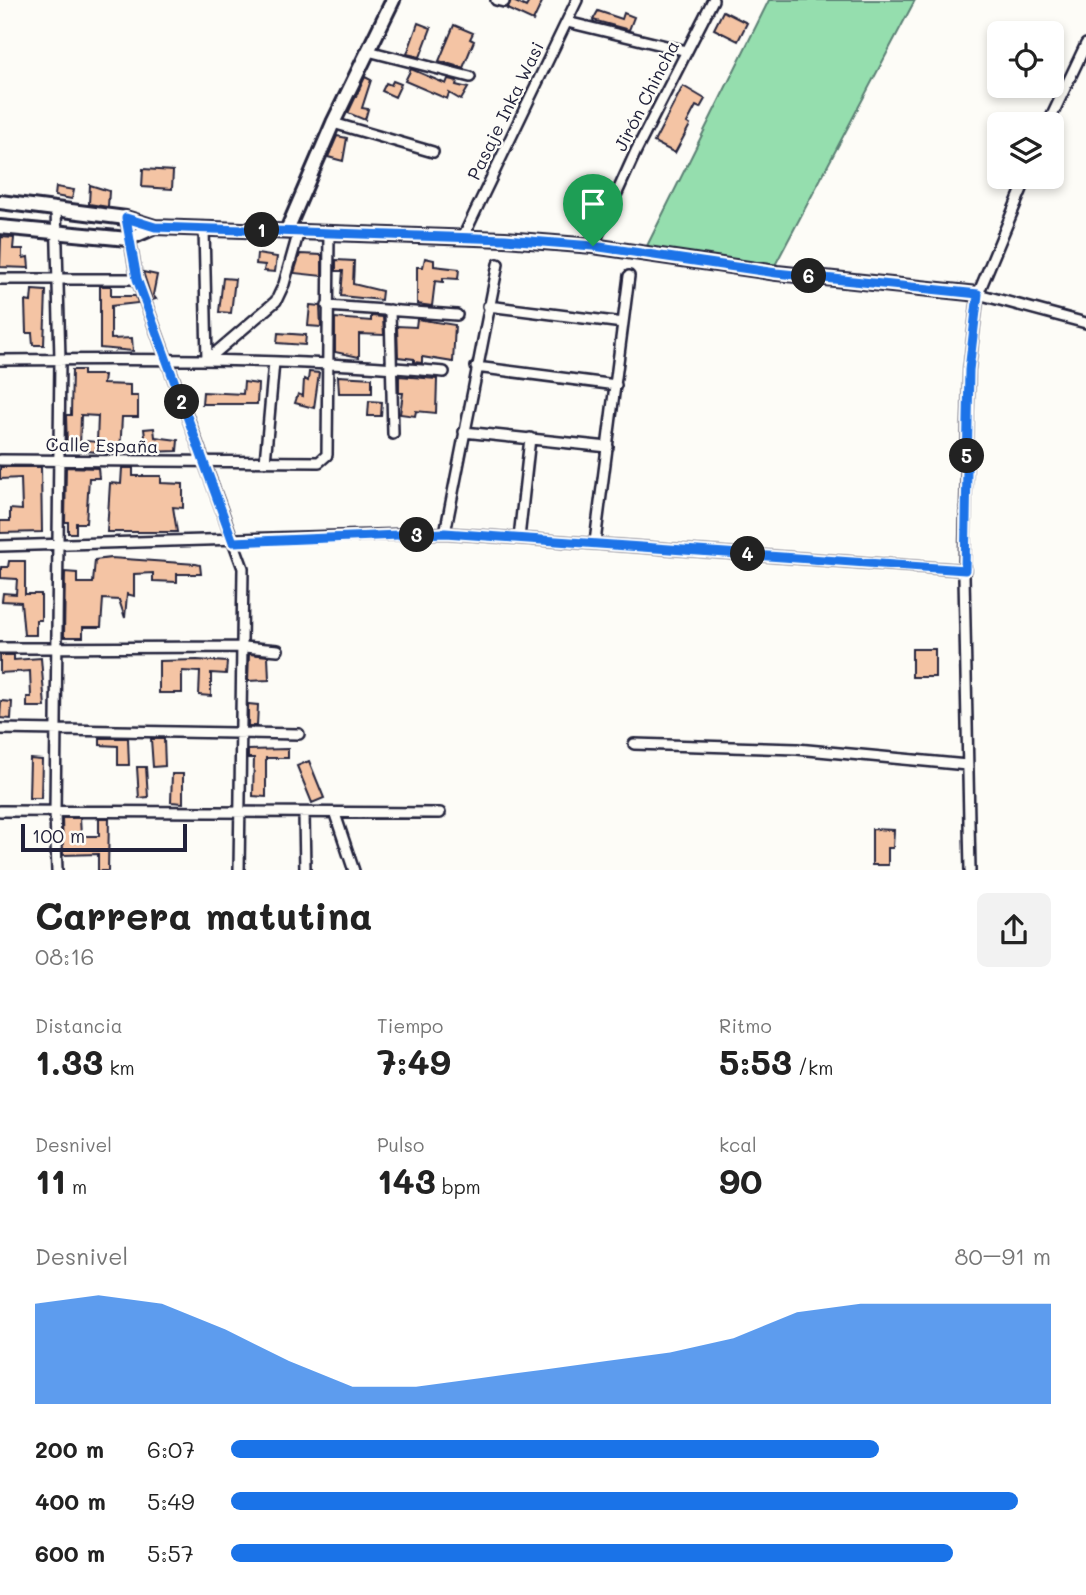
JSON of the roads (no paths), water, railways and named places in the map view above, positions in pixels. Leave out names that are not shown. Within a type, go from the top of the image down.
[{"type":"street","points":[[207,360],[276,301],[284,284],[293,231],[333,123],[393,0]]},
{"type":"street","name":"Pasaje Inka Wasi","points":[[464,235],[577,0]]},
{"type":"street","name":"Jirón Chincha","points":[[593,246],[636,151],[713,0]]},
{"type":"street","points":[[567,22],[687,51]]},
{"type":"street","points":[[1054,112],[1086,44]]},
{"type":"street","points":[[368,51],[470,77]]},
{"type":"street","points":[[333,123],[433,152]]},
{"type":"street","points":[[970,870],[965,570],[969,370],[978,294],[1022,189]]},
{"type":"street","points":[[0,202],[126,218],[155,227],[464,235],[593,246],[776,273],[978,294],[1086,323]]},
{"type":"street","points":[[55,209],[60,359],[54,813],[57,870]]},
{"type":"street","points":[[126,218],[137,279],[243,568],[239,870]]},
{"type":"street","points":[[0,227],[128,239],[155,227]]},
{"type":"street","points":[[204,228],[207,360]]},
{"type":"street","name":"Calle España","points":[[0,460],[319,462],[327,455],[328,232]]},
{"type":"street","points":[[445,533],[498,264]]},
{"type":"street","points":[[595,542],[629,276]]},
{"type":"street","points":[[0,279],[137,279]]},
{"type":"street","points":[[327,306],[457,315]]},
{"type":"street","points":[[488,306],[623,323]]},
{"type":"street","points":[[390,310],[393,434]]},
{"type":"street","points":[[0,360],[167,359],[326,363],[444,372]]},
{"type":"street","points":[[265,462],[274,362]]},
{"type":"street","points":[[476,368],[615,385]]},
{"type":"street","points":[[464,432],[608,447]]},
{"type":"street","points":[[519,538],[530,438]]},
{"type":"street","points":[[0,546],[233,542],[445,533],[965,570]]},
{"type":"street","points":[[0,648],[244,647],[278,650]]},
{"type":"street","points":[[0,729],[299,734]]},
{"type":"street","points":[[634,744],[797,749],[967,765]]},
{"type":"street","points":[[0,811],[440,813]]},
{"type":"street","points":[[304,814],[305,870]]},
{"type":"street","points":[[335,814],[354,870]]}]
